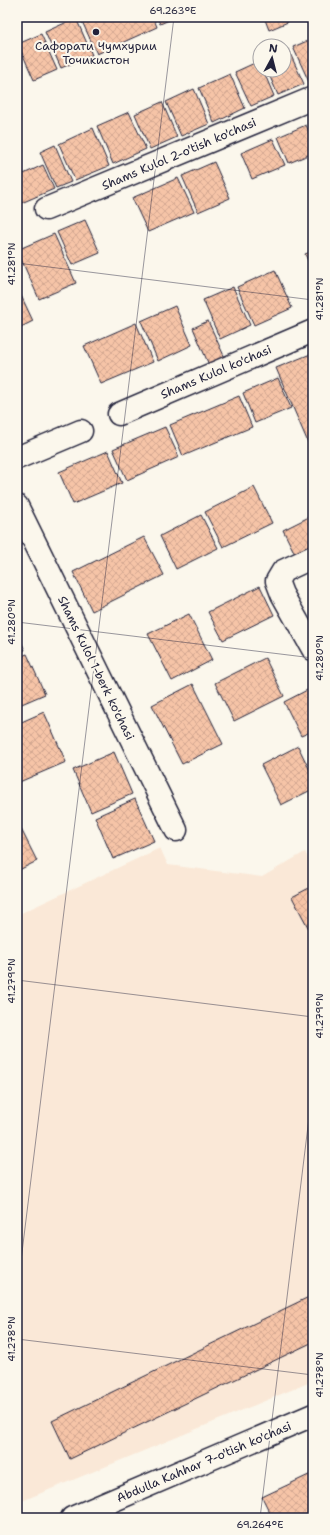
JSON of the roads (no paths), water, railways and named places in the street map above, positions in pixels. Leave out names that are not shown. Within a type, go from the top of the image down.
[{"type":"street","name":"Shams Kulol 2-o'tish ko'chasi","points":[[46,209],[313,98]]},
{"type":"street","name":"Shams Kulol ko'chasi","points":[[119,414],[313,330]]},
{"type":"street","points":[[17,458],[81,431]]},
{"type":"street","name":"Shams Kulol 1-berk ko'chasi","points":[[17,506],[176,830]]},
{"type":"street","points":[[313,557],[282,571],[277,581],[282,594],[313,650]]},
{"type":"street","name":"Abdulla Kahhar 7-o'tish ko'chasi","points":[[72,1518],[313,1415]]},
{"type":"place","name":"Сафорати Чумхурии Точикистон","points":[[96,32]]}]
